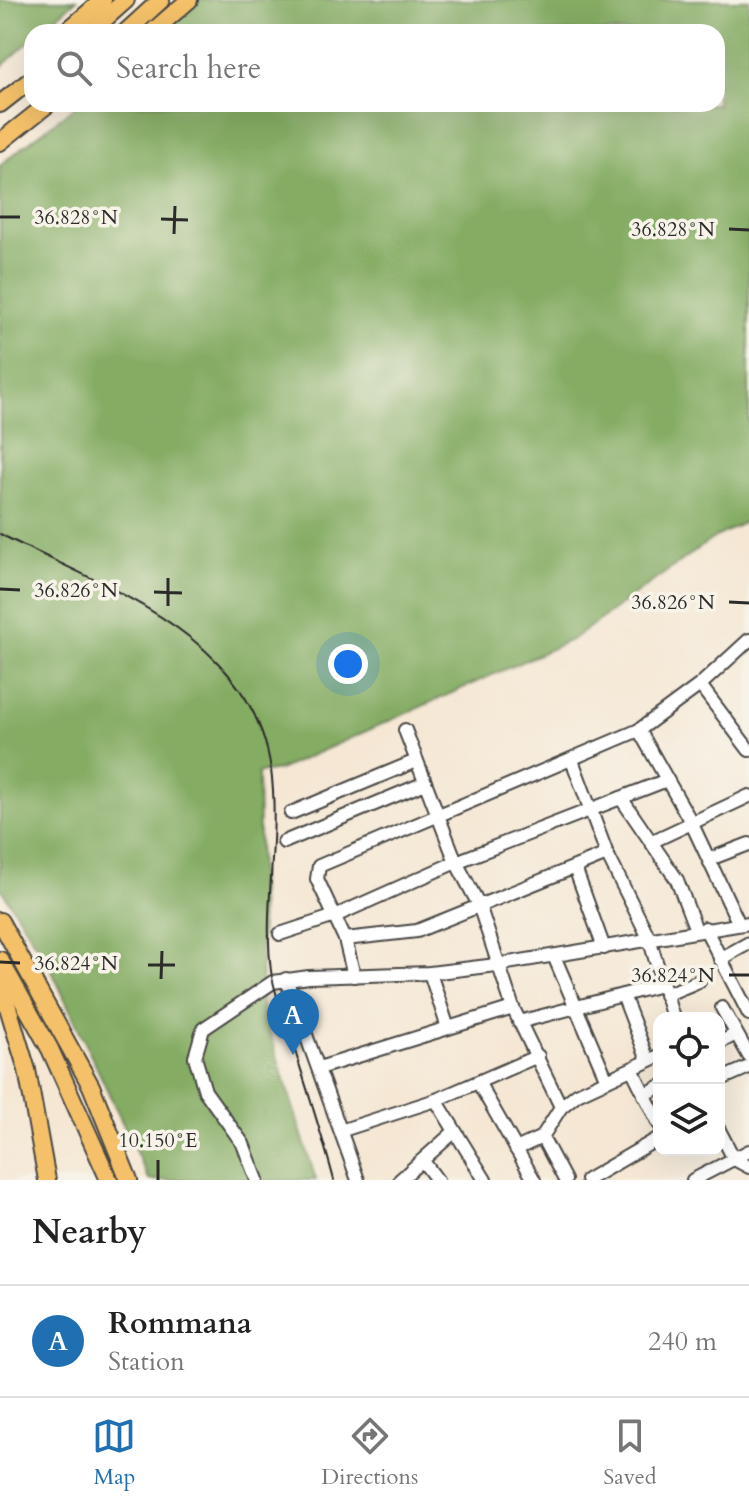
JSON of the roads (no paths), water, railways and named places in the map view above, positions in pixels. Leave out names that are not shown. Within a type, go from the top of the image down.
[{"type":"highway","points":[[75,24],[103,0]]},
{"type":"highway","points":[[99,24],[126,0]]},
{"type":"highway","points":[[135,24],[161,0]]},
{"type":"highway","points":[[161,24],[189,0]]},
{"type":"highway","points":[[7,99],[24,76]]},
{"type":"highway","points":[[7,99],[24,85]]},
{"type":"highway","points":[[0,142],[38,112]]},
{"type":"highway","points":[[0,921],[91,1086],[129,1180]]},
{"type":"highway","points":[[0,960],[50,1049],[109,1180]]},
{"type":"highway","points":[[0,981],[30,1082],[47,1180]]},
{"type":"street","points":[[354,976],[345,939],[317,879],[319,866],[639,730],[700,685],[748,643]]},
{"type":"street","points":[[700,685],[749,750]]},
{"type":"street","points":[[405,730],[456,862],[479,905],[496,965],[513,1008],[561,1107]]},
{"type":"street","points":[[255,1177],[243,1144],[214,1106],[201,1082],[195,1057],[197,1041],[212,1020],[255,992],[286,979],[430,973],[496,965],[744,923],[639,730]]},
{"type":"street","points":[[572,760],[607,854],[649,938],[671,1012]]},
{"type":"street","points":[[291,813],[416,761]]},
{"type":"street","points":[[280,934],[335,916],[456,862],[667,780]]},
{"type":"street","points":[[284,842],[425,783]]},
{"type":"street","points":[[651,842],[749,796]]},
{"type":"street","points":[[621,798],[677,880],[749,1012],[725,1037]]},
{"type":"street","points":[[710,859],[749,844]]},
{"type":"street","points":[[345,939],[417,931],[607,854]]},
{"type":"street","points":[[575,868],[604,948]]},
{"type":"street","points":[[720,959],[749,943]]},
{"type":"street","points":[[554,956],[607,1080]]},
{"type":"street","points":[[430,973],[448,1028]]},
{"type":"street","points":[[286,979],[343,1130],[358,1180]]},
{"type":"street","points":[[519,1022],[574,1005],[699,981]]},
{"type":"street","points":[[623,995],[653,1056]]},
{"type":"street","points":[[319,1068],[513,1008]]},
{"type":"street","points":[[722,1008],[749,1056]]},
{"type":"street","points":[[343,1130],[436,1100],[538,1056]]},
{"type":"street","points":[[516,1149],[542,1137],[561,1107],[577,1094],[653,1058]]},
{"type":"street","points":[[725,1074],[749,1067]]},
{"type":"street","points":[[632,1069],[653,1112]]},
{"type":"street","points":[[478,1082],[534,1180]]},
{"type":"street","points":[[644,1095],[653,1090]]},
{"type":"street","points":[[436,1100],[485,1180]]},
{"type":"street","points":[[400,1180],[454,1132]]},
{"type":"street","points":[[542,1137],[565,1180]]},
{"type":"street","points":[[587,1180],[653,1142]]},
{"type":"street","points":[[725,1142],[734,1159],[749,1167]]},
{"type":"street","points":[[693,1180],[711,1176],[749,1151]]},
{"type":"street","points":[[423,1161],[437,1180]]},
{"type":"tram line","points":[[0,534],[127,597],[168,622],[205,650],[236,684],[258,723],[271,770],[273,795],[269,921],[271,971],[334,1180]]},
{"type":"place","name":"Rommana","points":[[293,1055]]}]
